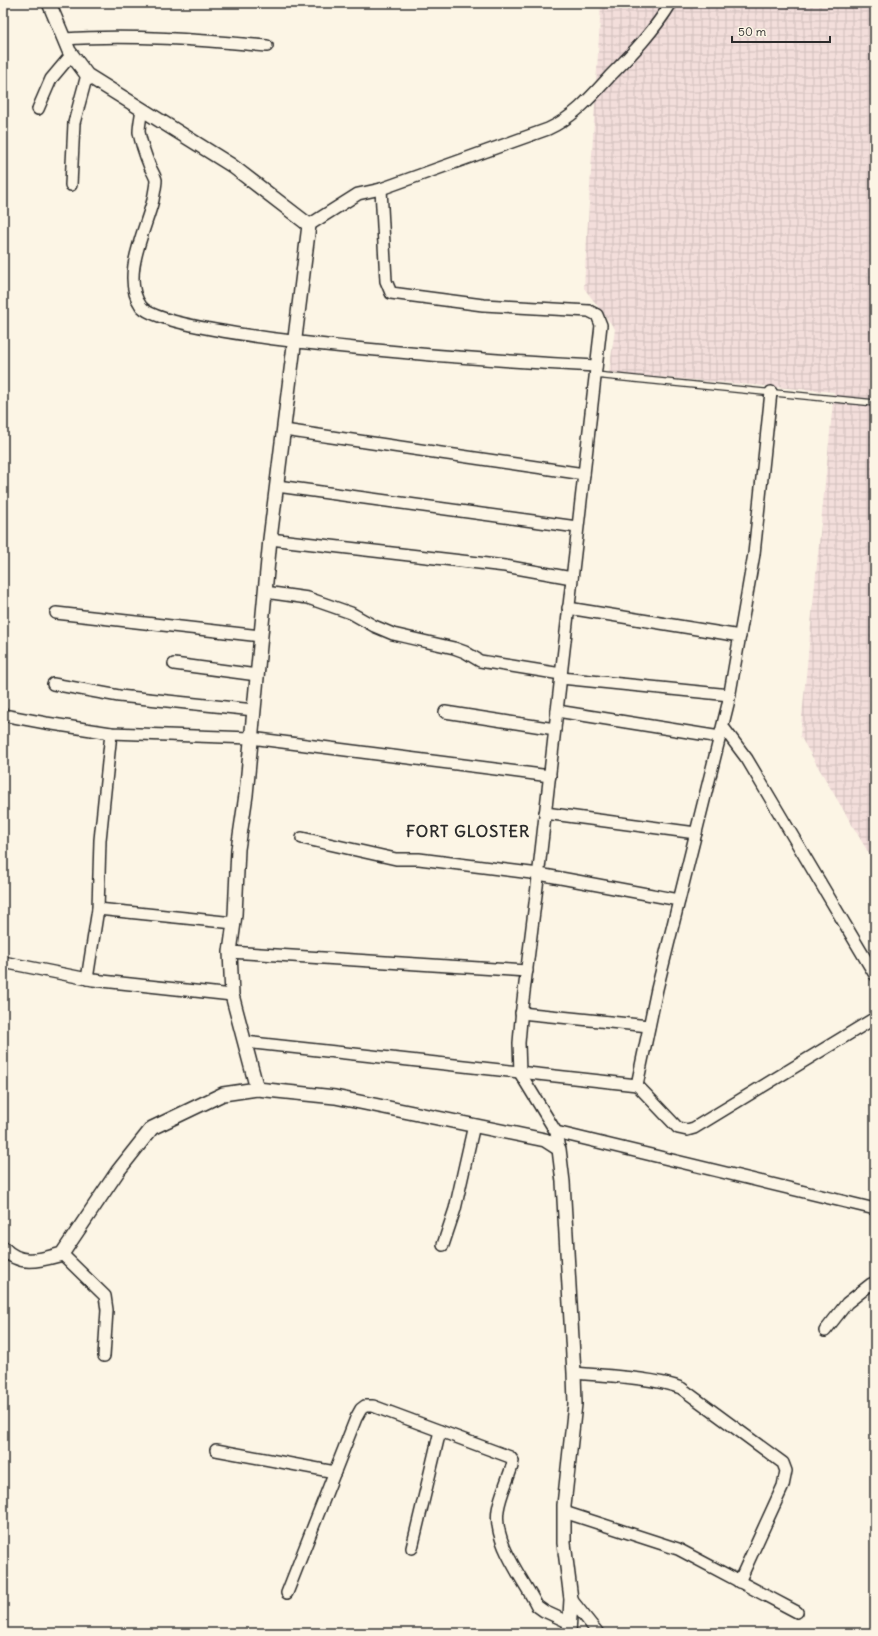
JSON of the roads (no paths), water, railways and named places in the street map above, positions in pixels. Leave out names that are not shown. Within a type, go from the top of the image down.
[{"type":"street","points":[[50,3],[64,39],[72,54],[87,75],[231,165],[309,225]]},
{"type":"street","points":[[309,225],[358,194],[381,189],[548,129],[560,123],[578,111],[646,39],[671,3]]},
{"type":"street","points":[[64,39],[104,37],[206,40],[267,46]]},
{"type":"street","points":[[38,109],[51,79],[72,54]]},
{"type":"street","points":[[71,186],[74,123],[87,75]]},
{"type":"street","points":[[142,109],[139,132],[150,166],[156,179],[153,200],[139,243],[134,275],[135,292],[141,307],[155,315],[188,325],[295,342],[595,370]]},
{"type":"street","points":[[381,189],[386,281],[392,294],[483,305],[589,311],[598,315],[601,325],[550,776],[521,1013],[519,1057],[520,1073],[556,1132],[563,1182],[575,1404],[564,1512],[564,1543],[571,1599],[570,1628]]},
{"type":"street","points":[[257,1089],[232,995],[230,952],[234,923],[238,849],[246,795],[270,539],[309,225]]},
{"type":"street","points":[[637,1085],[657,989],[730,695],[754,554],[772,392]]},
{"type":"street","points":[[284,430],[584,474]]},
{"type":"street","points":[[277,486],[577,527]]},
{"type":"street","points":[[270,539],[505,566],[572,578]]},
{"type":"street","points":[[265,592],[308,598],[351,613],[383,630],[454,648],[465,652],[480,661],[561,676],[730,695]]},
{"type":"street","points":[[568,608],[740,636]]},
{"type":"street","points":[[56,613],[261,636]]},
{"type":"street","points":[[174,664],[257,675]]},
{"type":"street","points":[[53,684],[119,696],[254,710]]},
{"type":"street","points":[[557,711],[722,732],[747,759],[875,975]]},
{"type":"street","points":[[445,712],[555,729]]},
{"type":"street","points":[[3,715],[46,724],[111,732],[251,738],[550,776]]},
{"type":"street","points":[[87,979],[98,909],[100,840],[111,732]]},
{"type":"street","points":[[545,813],[696,833]]},
{"type":"street","points":[[302,838],[396,858],[419,859],[538,874],[680,900]]},
{"type":"street","points":[[98,909],[234,923]]},
{"type":"street","points":[[230,952],[526,971]]},
{"type":"street","points":[[3,962],[87,979],[232,995]]},
{"type":"street","points":[[521,1013],[650,1026]]},
{"type":"street","points":[[245,1042],[637,1085],[678,1128],[687,1130],[700,1124],[875,1018]]},
{"type":"street","points":[[3,1248],[10,1255],[33,1261],[62,1254],[118,1171],[152,1128],[223,1094],[257,1089],[335,1097],[545,1140],[559,1149]]},
{"type":"street","points":[[443,1245],[455,1209],[474,1125]]},
{"type":"street","points":[[556,1132],[875,1209]]},
{"type":"street","points":[[62,1254],[105,1296],[106,1310],[104,1356]]},
{"type":"street","points":[[824,1331],[847,1303],[875,1283]]},
{"type":"street","points":[[574,1373],[652,1381],[671,1384],[681,1388],[783,1464],[786,1471],[783,1486],[739,1582]]},
{"type":"street","points":[[287,1593],[356,1418],[361,1409],[365,1406],[374,1406],[510,1457],[513,1461],[498,1508],[498,1529],[503,1542],[537,1606],[570,1628]]},
{"type":"street","points":[[412,1548],[440,1431]]},
{"type":"street","points":[[216,1450],[335,1472]]},
{"type":"street","points":[[564,1512],[678,1549],[797,1612]]},
{"type":"street","points":[[571,1599],[598,1633]]},
{"type":"lane","points":[[595,370],[875,403]]},
{"type":"district","name":"FORT GLOSTER","points":[[468,831]]}]
